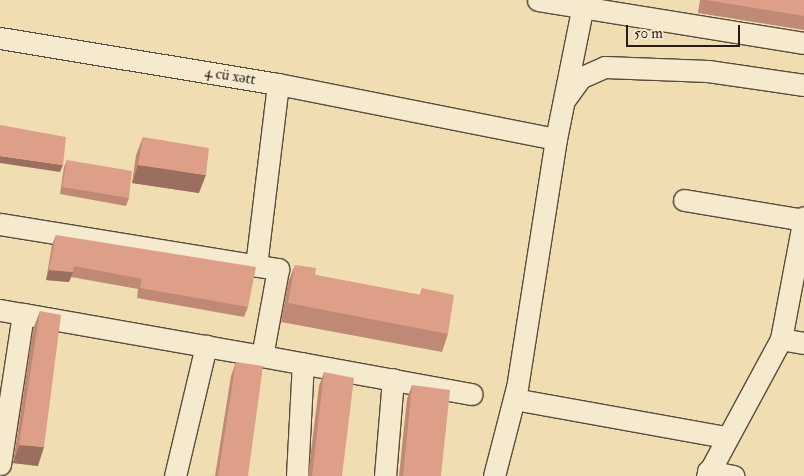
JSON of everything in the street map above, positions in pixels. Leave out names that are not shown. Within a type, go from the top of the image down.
[{"type":"street","points":[[538,0],[584,4],[804,43]]},
{"type":"street","points":[[494,476],[514,399],[556,139],[584,4]]},
{"type":"street","name":"4 cü xətt","points":[[0,38],[278,84],[556,139]]},
{"type":"street","points":[[565,99],[580,78],[605,67],[651,67],[708,71],[804,85]]},
{"type":"street","points":[[256,266],[278,84]]},
{"type":"street","points":[[684,200],[804,219],[781,339],[707,474],[734,476]]},
{"type":"street","points":[[0,224],[278,269],[262,356]]},
{"type":"street","points":[[0,310],[472,394]]},
{"type":"street","points":[[0,464],[22,314]]},
{"type":"street","points":[[781,339],[804,343]]},
{"type":"street","points":[[174,476],[206,346]]},
{"type":"street","points":[[297,476],[303,363]]},
{"type":"street","points":[[385,476],[393,379]]},
{"type":"street","points":[[514,399],[726,437]]},
{"type":"building","points":[[706,0],[804,0],[804,16]]},
{"type":"building","points":[[0,125],[66,137],[63,165],[0,156]]},
{"type":"building","points":[[143,137],[209,148],[206,175],[138,165]]},
{"type":"building","points":[[67,160],[132,171],[129,198],[62,187]]},
{"type":"building","points":[[56,235],[256,267],[248,307],[140,288],[142,279],[74,266],[73,272],[49,270]]},
{"type":"building","points":[[295,265],[316,268],[315,275],[421,295],[422,288],[454,295],[448,334],[288,303]]},
{"type":"building","points":[[40,311],[61,315],[44,447],[19,445]]},
{"type":"building","points":[[236,362],[263,366],[248,476],[218,476]]},
{"type":"building","points":[[324,372],[354,378],[342,476],[312,476]]},
{"type":"building","points":[[412,385],[450,390],[441,476],[403,476]]}]
